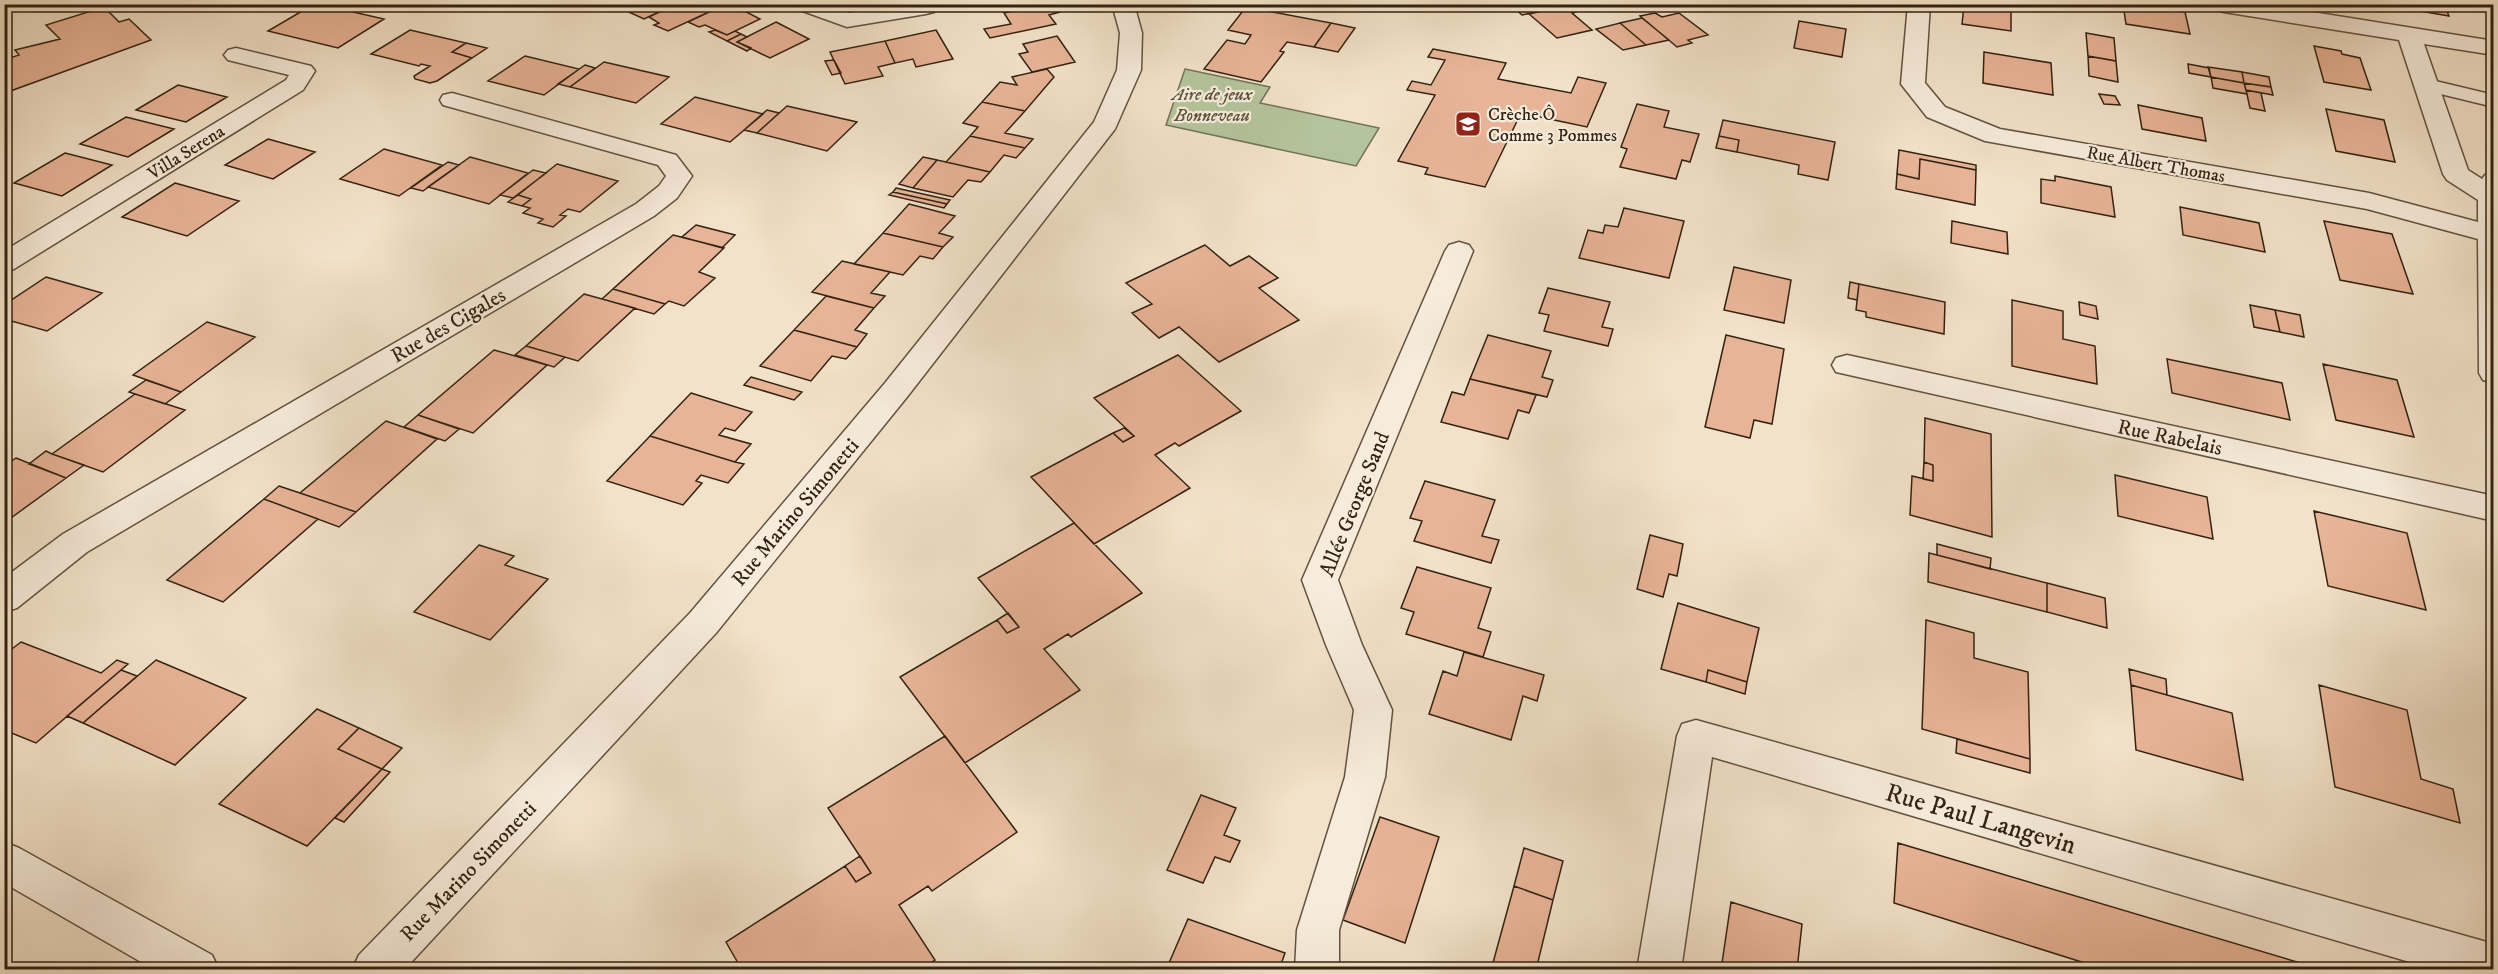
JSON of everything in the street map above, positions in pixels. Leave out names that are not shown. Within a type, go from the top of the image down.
[{"type":"street","points":[[805,4],[847,20],[926,7]]},
{"type":"street","name":"Rue Marino Simonetti","points":[[374,969],[703,623],[896,390],[1106,124],[1129,70],[1131,33],[1123,4]]},
{"type":"street","name":"Rue Albert Thomas","points":[[1919,4],[1913,84],[1936,112],[1994,136],[2369,201],[2492,235]]},
{"type":"street","points":[[2224,5],[2493,48]]},
{"type":"street","points":[[2409,34],[2456,174],[2492,189],[2493,373]]},
{"type":"street","name":"Villa Serena","points":[[4,263],[296,85],[303,71],[236,55]]},
{"type":"street","name":"Rue des Cigales","points":[[4,598],[75,543],[645,210],[668,192],[680,176],[667,160],[452,100]]},
{"type":"street","name":"Allée George Sand","points":[[1317,969],[1318,930],[1365,777],[1373,710],[1344,645],[1320,580],[1459,251]]},
{"type":"street","name":"Rue Rabelais","points":[[1847,365],[2493,509]]},
{"type":"street","name":"Rue Paul Langevin","points":[[1659,969],[1696,736],[2493,965]]},
{"type":"street","points":[[4,861],[197,969]]},
{"type":"lane","points":[[2427,85],[2493,101]]},
{"type":"green space","name":"Aire de jeux Bonneveau","points":[[1185,69],[1270,87],[1260,103],[1379,128],[1356,166],[1166,125]]},
{"type":"building","points":[[314,4],[384,19],[338,48],[268,31]]},
{"type":"building","points":[[625,4],[676,4],[644,19],[620,8]]},
{"type":"building","points":[[676,4],[698,7],[703,4],[726,4],[668,31],[654,25],[659,23],[649,17]]},
{"type":"building","points":[[726,4],[731,4],[760,19],[727,35],[705,25],[699,27],[688,22]]},
{"type":"building","points":[[1007,4],[1042,4],[1012,11]]},
{"type":"building","points":[[1042,4],[1054,4],[1060,12],[1049,15],[1056,24],[990,38],[984,29],[1011,24],[1004,13]]},
{"type":"building","points":[[1496,4],[1546,4],[1551,9],[1522,15],[1514,8]]},
{"type":"building","points":[[1970,4],[2011,5],[2011,31],[1962,24],[1964,6],[1970,7]]},
{"type":"building","points":[[2123,4],[2185,12],[2190,34],[2126,24]]},
{"type":"building","points":[[2396,4],[2444,4],[2449,16],[2397,7]]},
{"type":"building","points":[[1568,5],[1576,12],[1572,13],[1592,30],[1557,38],[1529,14]]},
{"type":"building","points":[[104,7],[119,22],[129,19],[151,40],[5,93],[7,96],[4,97],[4,60],[19,55],[15,50],[60,39],[46,25]]},
{"type":"building","points":[[1246,7],[1331,23],[1314,47],[1287,42],[1280,51],[1284,52],[1261,82],[1204,69],[1227,40],[1245,44],[1251,35],[1228,30]]},
{"type":"building","points":[[1655,13],[1662,17],[1679,13],[1708,35],[1688,40],[1692,43],[1677,47],[1640,16]]},
{"type":"building","points":[[1642,18],[1669,40],[1646,45],[1620,23]]},
{"type":"building","points":[[1799,21],[1846,29],[1842,57],[1794,48]]},
{"type":"building","points":[[776,22],[809,39],[770,58],[737,42]]},
{"type":"building","points":[[1331,23],[1355,28],[1338,52],[1314,47]]},
{"type":"building","points":[[1620,23],[1646,45],[1623,50],[1596,29]]},
{"type":"building","points":[[410,30],[466,43],[452,52],[472,58],[437,81],[430,83],[415,79],[414,76],[430,66],[421,64],[419,66],[371,54]]},
{"type":"building","points":[[715,30],[727,35],[735,31],[741,34],[727,41],[709,32]]},
{"type":"building","points":[[936,30],[953,59],[916,67],[913,59],[895,63],[885,41]]},
{"type":"building","points":[[2086,33],[2114,38],[2116,61],[2088,56]]},
{"type":"building","points":[[741,34],[747,37],[737,42],[751,48],[747,51],[727,41]]},
{"type":"building","points":[[1057,36],[1075,62],[1032,72],[1019,54],[1028,52],[1023,44]]},
{"type":"building","points":[[885,41],[895,63],[878,67],[883,76],[845,84],[830,52]]},
{"type":"building","points":[[466,43],[487,48],[472,58],[452,52]]},
{"type":"building","points":[[2314,46],[2341,51],[2342,54],[2360,58],[2371,90],[2324,82]]},
{"type":"building","points":[[1433,49],[1506,63],[1498,79],[1571,93],[1578,77],[1606,83],[1587,127],[1521,113],[1485,187],[1425,174],[1428,168],[1398,161],[1435,95],[1407,90],[1412,81],[1431,85],[1445,60],[1428,57]]},
{"type":"building","points":[[1984,52],[2051,63],[2053,95],[1983,83]]},
{"type":"building","points":[[525,56],[579,69],[544,95],[488,81]]},
{"type":"building","points":[[2088,56],[2116,61],[2118,82],[2089,76]]},
{"type":"building","points":[[834,60],[841,73],[832,75],[825,61]]},
{"type":"building","points":[[604,62],[669,77],[636,103],[570,87]]},
{"type":"building","points":[[2188,64],[2209,68],[2211,77],[2189,73]]},
{"type":"building","points":[[585,65],[595,68],[570,87],[558,84]]},
{"type":"building","points":[[2208,67],[2242,72],[2244,83],[2211,77]]},
{"type":"building","points":[[1047,69],[1054,77],[1025,111],[982,102],[1000,82],[1017,85],[1012,77]]},
{"type":"building","points":[[2242,72],[2269,77],[2271,87],[2244,83]]},
{"type":"building","points":[[2211,77],[2244,83],[2247,94],[2213,88]]},
{"type":"building","points":[[2244,83],[2271,87],[2273,95],[2246,90]]},
{"type":"building","points":[[178,85],[227,97],[186,122],[136,110]]},
{"type":"building","points":[[2246,90],[2261,93],[2265,111],[2250,108]]},
{"type":"building","points":[[2099,94],[2115,96],[2120,105],[2104,104]]},
{"type":"building","points":[[695,97],[763,114],[730,142],[661,124]]},
{"type":"building","points":[[982,102],[1025,111],[1005,133],[1033,139],[1025,148],[970,136],[978,127],[963,123]]},
{"type":"building","points":[[1637,104],[1669,111],[1664,127],[1699,134],[1690,162],[1682,160],[1676,179],[1620,167],[1627,149],[1621,147]]},
{"type":"building","points":[[2138,105],[2202,118],[2206,141],[2142,129]]},
{"type":"building","points":[[787,106],[857,122],[827,151],[757,133]]},
{"type":"building","points":[[2326,109],[2384,120],[2395,162],[2336,151]]},
{"type":"building","points":[[767,110],[779,113],[757,133],[744,130]]},
{"type":"building","points":[[126,117],[174,129],[128,157],[80,144]]},
{"type":"building","points":[[1723,120],[1835,142],[1828,180],[1798,174],[1799,165],[1737,152],[1739,140],[1719,136]]},
{"type":"building","points":[[970,136],[1025,148],[1016,158],[1004,155],[990,172],[946,162]]},
{"type":"building","points":[[1719,136],[1739,140],[1737,152],[1716,148]]},
{"type":"building","points":[[268,139],[315,152],[273,179],[225,165]]},
{"type":"building","points":[[384,149],[442,165],[399,196],[340,179]]},
{"type":"building","points":[[1899,150],[1976,165],[1976,170],[1920,159],[1919,179],[1897,174]]},
{"type":"building","points":[[65,153],[112,165],[62,196],[14,183]]},
{"type":"building","points":[[470,157],[528,173],[489,204],[428,187]]},
{"type":"building","points":[[923,157],[937,160],[913,188],[899,184]]},
{"type":"building","points":[[1920,159],[1976,170],[1975,205],[1896,189],[1897,174],[1919,179]]},
{"type":"building","points":[[937,160],[990,172],[981,182],[968,180],[953,197],[913,188]]},
{"type":"building","points":[[448,162],[459,165],[423,191],[411,188]]},
{"type":"building","points":[[557,164],[618,181],[580,212],[568,209],[560,215],[566,216],[553,227],[538,223],[543,219],[523,213],[530,208],[522,206],[531,199],[518,195]]},
{"type":"building","points":[[533,170],[546,173],[513,198],[500,195]]},
{"type":"building","points":[[2055,176],[2111,187],[2115,217],[2041,203],[2041,179],[2055,181]]},
{"type":"building","points":[[175,183],[239,201],[187,236],[122,217]]},
{"type":"building","points":[[896,188],[950,200],[947,204],[893,192]]},
{"type":"building","points":[[893,192],[947,204],[944,208],[889,195]]},
{"type":"building","points":[[518,195],[531,199],[522,206],[508,202]]},
{"type":"building","points":[[909,204],[955,216],[939,233],[953,237],[943,247],[883,233]]},
{"type":"building","points":[[2180,207],[2259,223],[2265,252],[2183,235]]},
{"type":"building","points":[[1624,208],[1684,221],[1669,278],[1579,258],[1588,230],[1603,233],[1605,225],[1618,227]]},
{"type":"building","points":[[1952,221],[2007,232],[2008,254],[1951,243]]},
{"type":"building","points":[[2324,221],[2392,234],[2413,294],[2340,280]]},
{"type":"building","points":[[696,225],[735,235],[722,248],[682,237]]},
{"type":"building","points":[[883,233],[943,247],[933,259],[920,256],[903,275],[854,264]]},
{"type":"building","points":[[673,235],[724,248],[699,272],[715,278],[684,306],[669,301],[665,304],[613,289]]},
{"type":"building","points":[[1205,245],[1230,266],[1249,256],[1278,278],[1259,288],[1299,320],[1219,362],[1179,327],[1159,338],[1132,313],[1152,304],[1126,283]]},
{"type":"building","points":[[842,261],[890,272],[871,293],[885,296],[874,308],[812,292]]},
{"type":"building","points":[[1734,267],[1791,280],[1784,323],[1724,310]]},
{"type":"building","points":[[46,277],[102,293],[47,331],[4,319],[4,305]]},
{"type":"building","points":[[1850,282],[1859,284],[1857,300],[1848,298]]},
{"type":"building","points":[[1859,284],[1945,302],[1944,334],[1866,317],[1866,312],[1856,310]]},
{"type":"building","points":[[1548,288],[1610,302],[1602,327],[1613,329],[1608,346],[1544,331],[1549,315],[1539,313]]},
{"type":"building","points":[[613,289],[665,304],[654,314],[602,299]]},
{"type":"building","points":[[584,294],[635,308],[578,361],[526,346]]},
{"type":"building","points":[[826,296],[874,308],[855,330],[867,334],[857,347],[794,330]]},
{"type":"building","points":[[2012,300],[2063,311],[2063,339],[2095,346],[2097,384],[2012,366]]},
{"type":"building","points":[[2079,302],[2096,306],[2098,319],[2080,315]]},
{"type":"building","points":[[2250,305],[2275,310],[2280,332],[2254,327]]},
{"type":"building","points":[[2275,310],[2300,315],[2304,337],[2280,332]]},
{"type":"building","points":[[207,322],[255,337],[181,392],[133,375]]},
{"type":"building","points":[[794,330],[857,347],[846,359],[832,356],[811,381],[760,366]]},
{"type":"building","points":[[1488,335],[1551,351],[1542,377],[1553,380],[1547,397],[1470,379]]},
{"type":"building","points":[[1726,335],[1784,349],[1772,424],[1754,420],[1750,438],[1705,427]]},
{"type":"building","points":[[526,346],[565,357],[554,367],[515,355]]},
{"type":"building","points":[[494,350],[547,365],[473,433],[418,415]]},
{"type":"building","points":[[1178,355],[1241,411],[1179,446],[1175,443],[1155,455],[1190,488],[1094,544],[1031,477],[1113,433],[1123,442],[1134,436],[1094,398]]},
{"type":"building","points":[[2167,359],[2282,383],[2290,420],[2172,393]]},
{"type":"building","points":[[2323,364],[2397,380],[2414,437],[2336,420]]},
{"type":"building","points":[[751,377],[802,392],[794,400],[744,385]]},
{"type":"building","points":[[1470,379],[1536,395],[1529,413],[1518,410],[1508,439],[1441,422],[1452,392],[1464,395]]},
{"type":"building","points":[[146,380],[181,392],[165,404],[129,392]]},
{"type":"building","points":[[691,393],[752,412],[735,431],[725,428],[719,435],[751,444],[735,462],[650,436]]},
{"type":"building","points":[[135,394],[185,410],[103,472],[52,454]]},
{"type":"building","points":[[418,415],[459,429],[445,441],[404,427]]},
{"type":"building","points":[[1925,418],[1991,434],[1992,537],[1910,515],[1912,476],[1933,481],[1933,465],[1924,462]]},
{"type":"building","points":[[386,421],[437,439],[356,512],[300,493]]},
{"type":"building","points":[[1124,428],[1134,436],[1123,442],[1113,433]]},
{"type":"building","points":[[650,436],[744,464],[728,483],[701,475],[696,481],[702,483],[683,505],[607,481]]},
{"type":"building","points":[[46,451],[84,465],[66,478],[29,464]]},
{"type":"building","points":[[16,458],[66,478],[4,523],[4,466]]},
{"type":"building","points":[[1924,462],[1933,465],[1933,481],[1923,479]]},
{"type":"building","points":[[2115,475],[2207,497],[2213,539],[2118,516]]},
{"type":"building","points":[[1425,481],[1495,500],[1482,536],[1499,540],[1491,563],[1414,541],[1422,521],[1410,518]]},
{"type":"building","points":[[279,486],[356,512],[339,527],[264,499]]},
{"type":"building","points":[[264,499],[318,519],[223,602],[167,580]]},
{"type":"building","points":[[2314,511],[2407,533],[2426,610],[2328,586]]},
{"type":"building","points":[[1074,523],[1142,593],[1071,637],[1068,634],[1044,649],[1080,690],[965,763],[900,677],[997,620],[1007,633],[1019,627],[978,578]]},
{"type":"building","points":[[1650,535],[1683,544],[1677,576],[1669,574],[1663,597],[1637,589]]},
{"type":"building","points":[[1937,544],[1991,558],[1990,569],[1937,555]]},
{"type":"building","points":[[479,545],[514,556],[505,565],[548,579],[490,640],[414,612]]},
{"type":"building","points":[[1929,553],[2047,583],[2047,612],[1928,582]]},
{"type":"building","points":[[1417,567],[1491,588],[1478,628],[1491,632],[1483,657],[1406,634],[1414,612],[1401,608]]},
{"type":"building","points":[[2047,583],[2105,598],[2107,628],[2047,612]]},
{"type":"building","points":[[1678,603],[1759,628],[1747,682],[1708,670],[1706,682],[1661,669]]},
{"type":"building","points":[[1008,613],[1019,627],[1007,633],[997,620]]},
{"type":"building","points":[[1926,620],[1974,633],[1974,658],[2028,672],[2030,759],[1922,729]]},
{"type":"building","points":[[21,642],[101,673],[117,660],[128,664],[36,743],[4,730],[4,655]]},
{"type":"building","points":[[1464,652],[1544,675],[1537,701],[1523,696],[1511,740],[1429,714],[1443,671],[1457,676]]},
{"type":"building","points":[[156,660],[246,698],[175,765],[83,723]]},
{"type":"building","points":[[2129,669],[2166,679],[2167,695],[2131,685]]},
{"type":"building","points":[[121,670],[137,676],[83,723],[67,716]]},
{"type":"building","points":[[1708,670],[1747,682],[1745,694],[1706,682]]},
{"type":"building","points":[[2131,685],[2232,713],[2243,780],[2136,750]]},
{"type":"building","points":[[2319,685],[2407,710],[2421,779],[2453,789],[2460,823],[2335,787]]},
{"type":"building","points":[[317,709],[359,728],[338,749],[382,769],[307,846],[219,804]]},
{"type":"building","points":[[359,728],[402,748],[382,769],[338,749]]},
{"type":"building","points":[[945,736],[1017,832],[932,891],[928,886],[899,905],[935,960],[921,970],[742,970],[726,942],[845,866],[856,882],[871,873],[828,808]]},
{"type":"building","points":[[1957,739],[2030,759],[2030,773],[1956,753]]},
{"type":"building","points":[[382,769],[390,772],[344,822],[335,818]]},
{"type":"building","points":[[1201,795],[1236,808],[1224,835],[1240,841],[1230,862],[1215,857],[1203,883],[1167,870]]},
{"type":"building","points":[[1380,817],[1439,837],[1405,943],[1343,920]]},
{"type":"building","points":[[1898,843],[2324,970],[2107,970],[1894,903]]},
{"type":"building","points":[[1524,848],[1563,861],[1553,900],[1514,886]]},
{"type":"building","points":[[860,856],[871,873],[856,882],[845,866]]},
{"type":"building","points":[[1514,886],[1553,900],[1536,970],[1491,970]]},
{"type":"building","points":[[1731,902],[1802,924],[1797,970],[1721,970]]},
{"type":"building","points":[[1188,919],[1285,953],[1279,970],[1166,970]]},
{"type":"place","name":"Crèche Ô Comme 3 Pommes","points":[[1468,124]]}]
